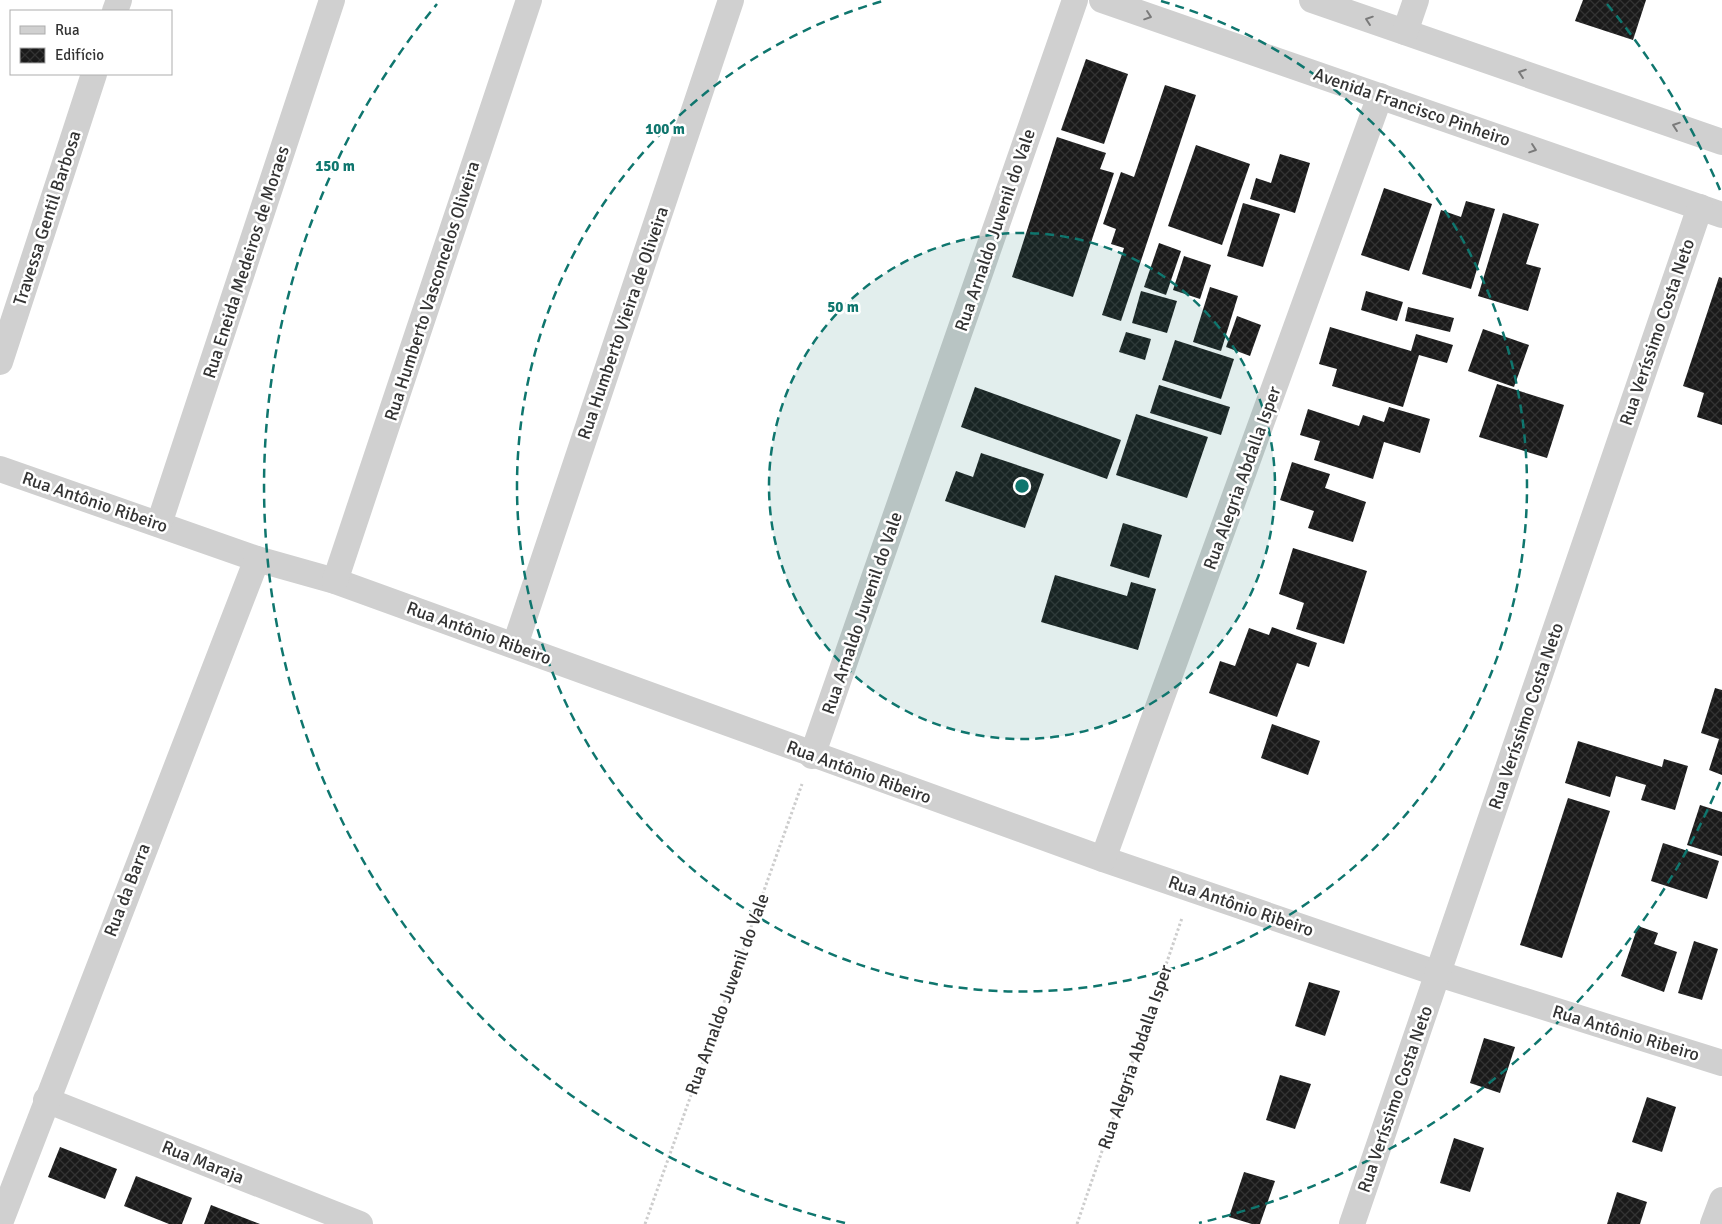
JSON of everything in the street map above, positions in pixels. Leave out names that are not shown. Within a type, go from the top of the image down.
[{"type":"street","name":"Rua Eneida Medeiros de Moraes","points":[[159,524],[332,0]]},
{"type":"street","name":"Rua Humberto Vasconcelos Oliveira","points":[[335,581],[529,0]]},
{"type":"street","name":"Rua Humberto Vieira de Oliveira","points":[[515,645],[731,0]]},
{"type":"street","name":"Rua Arnaldo Juvenil do Vale","points":[[812,756],[1075,0]]},
{"type":"street","name":"Avenida Francisco Pinheiro","points":[[1102,0],[1711,211]]},
{"type":"street","points":[[1312,0],[1722,142]]},
{"type":"street","points":[[1405,32],[1416,0]]},
{"type":"street","name":"Travessa Gentil Barbosa","points":[[0,362],[94,75]]},
{"type":"street","name":"Rua Alegria Abdalla Isper","points":[[1104,859],[1380,96]]},
{"type":"street","name":"Rua Veríssimo Costa Neto","points":[[1352,1224],[1439,974],[1711,211]]},
{"type":"street","name":"Rua Antônio Ribeiro","points":[[0,469],[257,559],[335,581],[515,645],[812,756],[1104,859],[1439,974],[1722,1063]]},
{"type":"street","name":"Rua da Barra","points":[[0,1222],[257,559]]},
{"type":"street","name":"Rua Maraja","points":[[46,1100],[360,1224]]},
{"type":"street","points":[[1713,1224],[1722,1200]]},
{"type":"path","name":"Rua Arnaldo Juvenil do Vale","points":[[645,1224],[812,756]]},
{"type":"path","name":"Rua Alegria Abdalla Isper","points":[[1078,1224],[1192,889]]},
{"type":"building","points":[[1583,0],[1646,0],[1633,40],[1575,21]]},
{"type":"building","points":[[1086,59],[1128,74],[1104,144],[1061,130]]},
{"type":"building","points":[[1165,85],[1196,95],[1121,321],[1102,315],[1124,248],[1111,244],[1116,229],[1103,224],[1121,172],[1134,177]]},
{"type":"building","points":[[1057,137],[1106,153],[1100,169],[1114,173],[1073,297],[1012,277]]},
{"type":"building","points":[[1196,145],[1250,164],[1222,245],[1168,226]]},
{"type":"building","points":[[1280,154],[1310,163],[1295,213],[1250,199],[1256,178],[1271,183]]},
{"type":"building","points":[[1384,188],[1432,204],[1409,271],[1361,255]]},
{"type":"building","points":[[1466,201],[1495,209],[1471,289],[1422,274],[1441,210],[1461,217]]},
{"type":"building","points":[[1243,203],[1280,214],[1263,267],[1227,256]]},
{"type":"building","points":[[1503,213],[1539,224],[1526,264],[1541,268],[1528,311],[1478,296]]},
{"type":"building","points":[[1159,243],[1181,251],[1166,295],[1144,287]]},
{"type":"building","points":[[1184,256],[1211,265],[1200,299],[1173,290]]},
{"type":"building","points":[[1719,277],[1722,278],[1722,425],[1697,417],[1704,393],[1683,386]]},
{"type":"building","points":[[1210,287],[1238,296],[1221,351],[1193,342]]},
{"type":"building","points":[[1141,291],[1177,301],[1167,333],[1132,323]]},
{"type":"building","points":[[1366,291],[1403,302],[1397,321],[1361,310]]},
{"type":"building","points":[[1408,307],[1454,318],[1450,332],[1405,321]]},
{"type":"building","points":[[1237,316],[1261,325],[1250,356],[1226,347]]},
{"type":"building","points":[[1330,327],[1411,351],[1416,334],[1453,345],[1447,363],[1419,355],[1403,407],[1332,386],[1337,369],[1319,364]]},
{"type":"building","points":[[1483,329],[1529,345],[1514,387],[1468,371]]},
{"type":"building","points":[[1126,332],[1151,339],[1145,360],[1119,352]]},
{"type":"building","points":[[1175,340],[1234,359],[1221,399],[1162,380]]},
{"type":"building","points":[[1497,384],[1564,405],[1547,458],[1479,437]]},
{"type":"building","points":[[1159,385],[1230,407],[1221,435],[1150,413]]},
{"type":"building","points":[[975,387],[1121,440],[1107,479],[961,427]]},
{"type":"building","points":[[1389,407],[1430,419],[1420,453],[1384,442],[1373,479],[1314,460],[1320,441],[1300,435],[1308,409],[1359,426],[1363,415],[1384,422]]},
{"type":"building","points":[[1136,414],[1208,437],[1187,498],[1116,475]]},
{"type":"building","points":[[981,453],[1044,474],[1025,528],[945,501],[956,471],[973,477]]},
{"type":"building","points":[[1292,462],[1330,474],[1325,488],[1366,502],[1353,542],[1308,528],[1314,511],[1280,500]]},
{"type":"building","points":[[1123,523],[1162,535],[1149,578],[1110,566]]},
{"type":"building","points":[[1293,548],[1367,571],[1344,644],[1296,629],[1304,603],[1279,594]]},
{"type":"building","points":[[1055,575],[1127,596],[1131,582],[1156,589],[1138,650],[1041,622]]},
{"type":"building","points":[[1272,627],[1317,643],[1309,667],[1297,663],[1277,717],[1209,693],[1220,661],[1235,666],[1249,628],[1269,635]]},
{"type":"building","points":[[1715,688],[1722,690],[1722,775],[1709,770],[1719,739],[1701,733]]},
{"type":"building","points":[[1272,724],[1320,741],[1308,775],[1261,758]]},
{"type":"building","points":[[1578,741],[1662,767],[1664,759],[1688,766],[1675,810],[1641,800],[1646,785],[1616,776],[1610,797],[1565,783]]},
{"type":"building","points":[[1568,798],[1610,811],[1562,958],[1520,945]]},
{"type":"building","points":[[1700,805],[1722,812],[1722,856],[1687,845]]},
{"type":"building","points":[[1663,843],[1719,861],[1707,899],[1651,881]]},
{"type":"building","points":[[1638,926],[1658,933],[1654,944],[1677,952],[1664,992],[1621,976]]},
{"type":"building","points":[[1694,941],[1718,949],[1702,1000],[1678,993]]},
{"type":"building","points":[[1309,982],[1340,991],[1325,1036],[1295,1026]]},
{"type":"building","points":[[1484,1038],[1515,1047],[1500,1093],[1470,1083]]},
{"type":"building","points":[[1280,1075],[1311,1084],[1295,1129],[1266,1120]]},
{"type":"building","points":[[1647,1097],[1676,1107],[1662,1152],[1632,1142]]},
{"type":"building","points":[[1454,1138],[1484,1148],[1470,1192],[1440,1183]]},
{"type":"building","points":[[60,1147],[117,1169],[105,1199],[48,1177]]},
{"type":"building","points":[[1244,1172],[1275,1181],[1260,1224],[1252,1224],[1229,1217]]},
{"type":"building","points":[[136,1176],[192,1198],[182,1224],[169,1224],[124,1206]]},
{"type":"building","points":[[1617,1192],[1647,1202],[1640,1224],[1607,1224]]},
{"type":"building","points":[[211,1205],[260,1224],[204,1224]]}]
